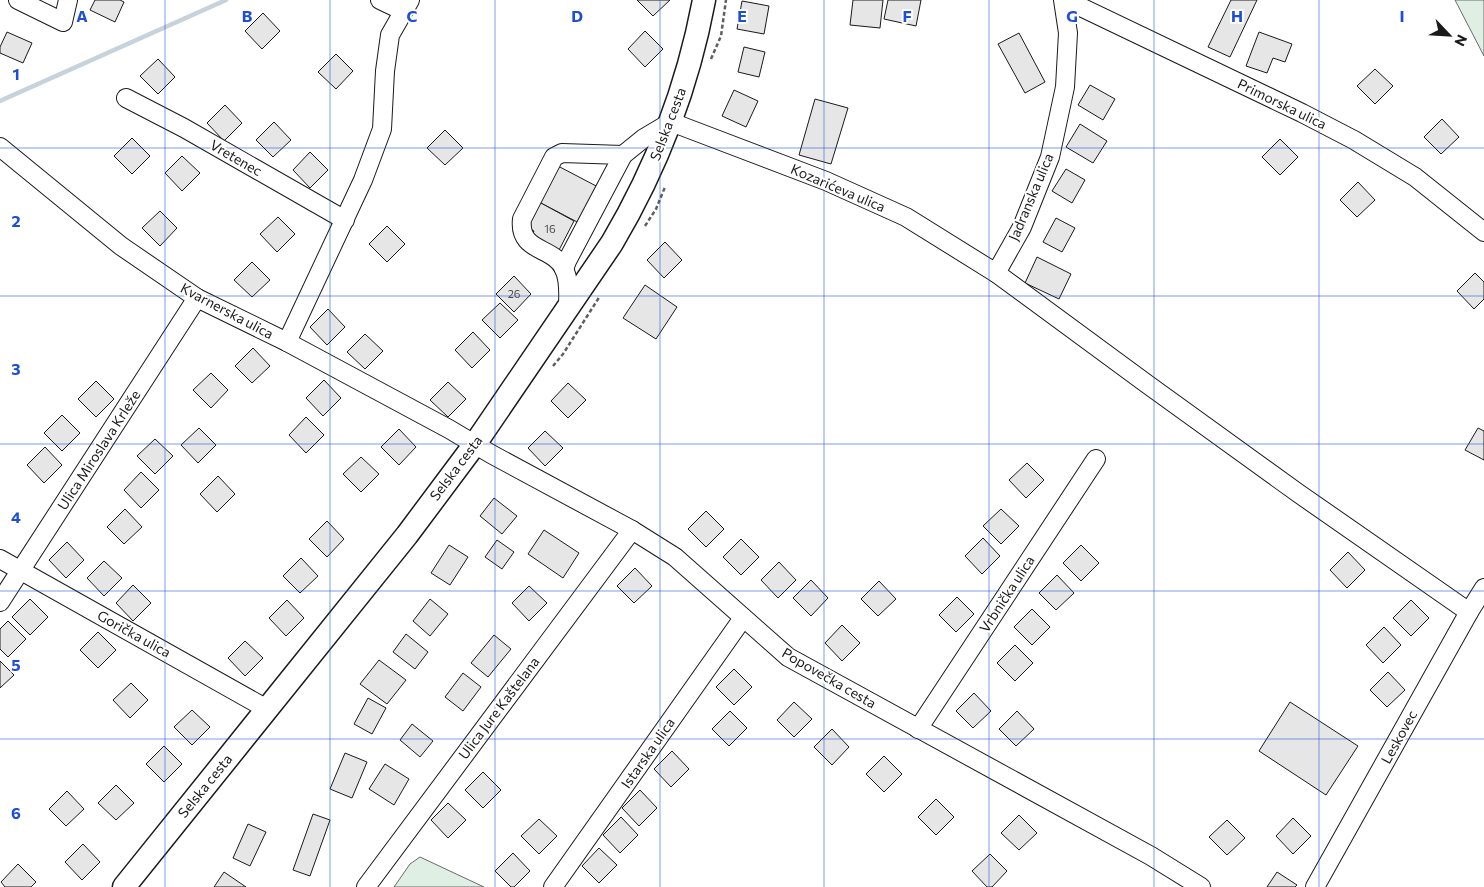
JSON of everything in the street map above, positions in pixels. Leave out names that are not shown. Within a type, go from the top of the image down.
[{"type":"main road","name":"Selska cesta","points":[[124,887],[387,561],[474,444],[612,243],[628,215],[671,122],[692,58],[704,0]]},
{"type":"street","points":[[18,0],[63,22],[68,0]]},
{"type":"street","points":[[287,342],[363,180],[382,128],[385,72],[390,35],[406,6],[380,0]]},
{"type":"street","name":"Primorska ulica","points":[[1064,0],[1302,113],[1354,140],[1415,177],[1484,232]]},
{"type":"street","name":"Jadranska ulica","points":[[996,273],[1022,227],[1050,158],[1066,87],[1068,33],[1064,0]]},
{"type":"street","name":"Vretenec","points":[[126,98],[184,128],[345,220]]},
{"type":"street","points":[[564,269],[623,155],[644,138],[671,122]]},
{"type":"street","name":"Kozarićeva ulica","points":[[671,122],[826,181],[906,217],[996,273],[1282,482],[1384,554],[1475,612]]},
{"type":"street","name":"Kvarnerska ulica","points":[[0,147],[121,246],[197,298],[287,342],[474,444]]},
{"type":"street","points":[[568,308],[568,284],[564,269],[558,261],[523,236],[521,228],[522,219],[554,157],[562,153],[623,155]]},
{"type":"street","name":"Ulica Miroslava Krleže","points":[[0,602],[197,298]]},
{"type":"street","name":"Popovečka cesta","points":[[474,444],[632,530],[675,557],[788,657],[1142,852],[1201,887]]},
{"type":"street","name":"Vrbnička ulica","points":[[918,729],[1096,459]]},
{"type":"street","name":"Ulica Jure Kaštelana","points":[[366,887],[632,530]]},
{"type":"street","name":"Gorička ulica","points":[[0,559],[267,709]]},
{"type":"street","name":"Leskovec","points":[[1315,887],[1475,612],[1484,588]]},
{"type":"street","name":"Istarska ulica","points":[[553,887],[743,618]]},
{"type":"path","points":[[722,24],[726,0]]},
{"type":"green space","points":[[1455,0],[1484,0],[1484,56]]},
{"type":"green space","points":[[420,857],[484,887],[394,887],[410,864]]},
{"type":"building","points":[[95,0],[120,0],[124,2],[115,22],[90,10]]},
{"type":"building","points":[[637,0],[670,0],[653,16]]},
{"type":"building","points":[[853,0],[883,0],[880,28],[850,25]]},
{"type":"building","points":[[888,0],[921,0],[916,26],[884,19]]},
{"type":"building","points":[[1231,0],[1257,0],[1230,57],[1208,47]]},
{"type":"building","points":[[742,1],[769,6],[764,34],[737,29]]},
{"type":"building","points":[[263,13],[280,31],[262,49],[245,31]]},
{"type":"building","points":[[645,31],[663,49],[645,67],[628,49]]},
{"type":"building","points":[[7,32],[32,43],[23,63],[0,53],[0,47]]},
{"type":"building","points":[[1259,32],[1292,44],[1285,62],[1273,58],[1267,73],[1246,66]]},
{"type":"building","points":[[1019,33],[1045,82],[1025,93],[998,44]]},
{"type":"building","points":[[744,47],[765,52],[759,77],[738,72]]},
{"type":"building","points":[[336,54],[353,71],[336,89],[318,72]]},
{"type":"building","points":[[158,59],[175,77],[158,94],[140,76]]},
{"type":"building","points":[[1375,69],[1393,86],[1375,104],[1357,86]]},
{"type":"building","points":[[1090,85],[1115,99],[1103,120],[1078,105]]},
{"type":"building","points":[[734,90],[758,101],[746,127],[722,116]]},
{"type":"building","points":[[815,99],[848,108],[831,164],[799,155]]},
{"type":"building","points":[[225,105],[242,123],[224,141],[207,123]]},
{"type":"building","points":[[1442,119],[1459,137],[1441,154],[1424,137]]},
{"type":"building","points":[[274,122],[291,140],[273,157],[256,140]]},
{"type":"building","points":[[1080,124],[1107,141],[1093,163],[1066,147]]},
{"type":"building","points":[[445,130],[463,148],[445,165],[427,148]]},
{"type":"building","points":[[132,138],[150,156],[132,174],[114,156]]},
{"type":"building","points":[[1280,139],[1298,157],[1280,175],[1262,157]]},
{"type":"building","points":[[310,152],[328,170],[310,188],[293,170]]},
{"type":"building","points":[[182,156],[200,173],[182,191],[165,173]]},
{"type":"building","points":[[558,166],[600,188],[581,224],[539,202]]},
{"type":"building","points":[[1066,169],[1085,180],[1072,203],[1052,191]]},
{"type":"building","points":[[1358,182],[1375,200],[1357,217],[1340,200]]},
{"type":"building","points":[[539,202],[574,221],[558,252],[530,238],[534,231],[526,227]]},
{"type":"building","points":[[160,211],[177,228],[160,246],[142,228]]},
{"type":"building","points":[[278,217],[295,234],[277,252],[260,234]]},
{"type":"building","points":[[1056,218],[1075,228],[1062,252],[1043,242]]},
{"type":"building","points":[[387,226],[405,244],[387,262],[369,244]]},
{"type":"building","points":[[665,242],[682,260],[664,278],[647,260]]},
{"type":"building","points":[[1037,257],[1071,274],[1059,299],[1025,283]]},
{"type":"building","points":[[252,262],[270,280],[252,297],[234,280]]},
{"type":"building","points":[[1475,273],[1484,282],[1484,299],[1474,309],[1457,291]]},
{"type":"building","points":[[514,276],[531,294],[514,312],[496,294]]},
{"type":"building","points":[[645,285],[677,307],[656,339],[623,318]]},
{"type":"building","points":[[500,303],[518,320],[500,338],[482,320]]},
{"type":"building","points":[[328,309],[345,327],[327,345],[310,327]]},
{"type":"building","points":[[473,332],[490,350],[472,368],[455,350]]},
{"type":"building","points":[[365,334],[383,351],[365,369],[347,352]]},
{"type":"building","points":[[253,348],[270,366],[252,383],[235,366]]},
{"type":"building","points":[[211,373],[228,390],[211,408],[193,390]]},
{"type":"building","points":[[324,380],[341,398],[323,416],[306,398]]},
{"type":"building","points":[[96,381],[114,399],[96,417],[78,399]]},
{"type":"building","points":[[448,382],[466,399],[448,417],[430,400]]},
{"type":"building","points":[[568,383],[586,400],[568,418],[551,401]]},
{"type":"building","points":[[62,415],[80,433],[62,451],[44,433]]},
{"type":"building","points":[[306,417],[324,435],[306,453],[289,435]]},
{"type":"building","points":[[199,428],[216,445],[198,463],[181,445]]},
{"type":"building","points":[[1478,428],[1484,431],[1484,460],[1465,450]]},
{"type":"building","points":[[399,429],[416,447],[399,465],[381,447]]},
{"type":"building","points":[[545,431],[563,448],[545,466],[528,448]]},
{"type":"building","points":[[155,439],[173,456],[155,474],[137,456]]},
{"type":"building","points":[[45,447],[62,465],[44,483],[27,465]]},
{"type":"building","points":[[361,457],[379,474],[361,492],[343,474]]},
{"type":"building","points":[[1027,463],[1044,480],[1026,498],[1009,480]]},
{"type":"building","points":[[141,472],[159,490],[141,508],[124,490]]},
{"type":"building","points":[[218,476],[235,494],[217,512],[200,494]]},
{"type":"building","points":[[494,498],[517,516],[502,534],[480,516]]},
{"type":"building","points":[[125,509],[142,527],[124,544],[107,527]]},
{"type":"building","points":[[1001,509],[1019,526],[1001,544],[983,526]]},
{"type":"building","points":[[706,511],[724,529],[706,547],[688,529]]},
{"type":"building","points":[[327,521],[344,539],[327,557],[309,539]]},
{"type":"building","points":[[544,530],[579,553],[563,578],[528,554]]},
{"type":"building","points":[[983,538],[1000,556],[982,574],[965,556]]},
{"type":"building","points":[[741,539],[759,557],[741,575],[723,557]]},
{"type":"building","points":[[497,540],[514,552],[502,569],[485,557]]},
{"type":"building","points":[[67,542],[84,560],[66,578],[49,560]]},
{"type":"building","points":[[449,545],[468,557],[450,585],[431,573]]},
{"type":"building","points":[[1081,545],[1099,563],[1081,581],[1063,563]]},
{"type":"building","points":[[1348,552],[1365,570],[1347,588],[1330,570]]},
{"type":"building","points":[[301,558],[318,576],[300,593],[283,576]]},
{"type":"building","points":[[104,561],[122,578],[104,596],[87,578]]},
{"type":"building","points":[[779,562],[796,580],[778,598],[761,580]]},
{"type":"building","points":[[635,568],[652,586],[634,603],[617,586]]},
{"type":"building","points":[[1057,575],[1074,593],[1056,610],[1039,593]]},
{"type":"building","points":[[811,580],[828,598],[811,616],[793,598]]},
{"type":"building","points":[[879,581],[896,599],[878,616],[861,599]]},
{"type":"building","points":[[133,585],[151,603],[133,621],[116,603]]},
{"type":"building","points":[[529,586],[547,603],[529,621],[512,603]]},
{"type":"building","points":[[957,597],[974,614],[956,632],[939,615]]},
{"type":"building","points":[[30,599],[48,617],[30,635],[12,617]]},
{"type":"building","points":[[430,599],[448,614],[430,636],[413,621]]},
{"type":"building","points":[[287,600],[304,618],[286,636],[269,618]]},
{"type":"building","points":[[1411,600],[1429,618],[1411,636],[1393,618]]},
{"type":"building","points":[[1032,609],[1050,627],[1032,645],[1014,627]]},
{"type":"building","points":[[8,621],[26,639],[8,657],[0,649],[0,629]]},
{"type":"building","points":[[842,625],[860,643],[842,661],[825,643]]},
{"type":"building","points":[[1384,627],[1401,645],[1383,663],[1366,645]]},
{"type":"building","points":[[98,632],[116,650],[98,668],[80,650]]},
{"type":"building","points":[[406,634],[428,652],[415,669],[393,652]]},
{"type":"building","points":[[494,635],[511,649],[488,677],[471,663]]},
{"type":"building","points":[[245,641],[263,658],[245,676],[228,658]]},
{"type":"building","points":[[1015,645],[1033,663],[1015,681],[997,663]]},
{"type":"building","points":[[379,660],[406,680],[387,704],[360,684]]},
{"type":"building","points":[[0,661],[14,675],[0,688]]},
{"type":"building","points":[[734,669],[752,687],[734,705],[716,687]]},
{"type":"building","points":[[1388,672],[1405,690],[1387,707],[1370,690]]},
{"type":"building","points":[[463,673],[481,687],[463,711],[445,697]]},
{"type":"building","points":[[131,683],[148,700],[130,718],[113,700]]},
{"type":"building","points":[[974,693],[991,711],[973,728],[956,711]]},
{"type":"building","points":[[368,698],[386,708],[372,734],[354,724]]},
{"type":"building","points":[[794,702],[812,719],[794,737],[777,720]]},
{"type":"building","points":[[1290,702],[1358,746],[1326,795],[1259,751]]},
{"type":"building","points":[[192,710],[210,727],[192,745],[174,727]]},
{"type":"building","points":[[730,711],[747,728],[729,746],[712,729]]},
{"type":"building","points":[[1017,711],[1034,729],[1016,746],[999,729]]},
{"type":"building","points":[[412,724],[433,741],[420,757],[400,740]]},
{"type":"building","points":[[832,729],[849,747],[832,765],[814,747]]},
{"type":"building","points":[[164,746],[182,764],[164,782],[146,764]]},
{"type":"building","points":[[672,751],[689,769],[671,787],[654,769]]},
{"type":"building","points":[[345,753],[367,762],[352,798],[330,789]]},
{"type":"building","points":[[884,756],[902,774],[884,792],[866,774]]},
{"type":"building","points":[[385,764],[409,779],[394,805],[369,789]]},
{"type":"building","points":[[483,772],[501,790],[483,808],[465,790]]},
{"type":"building","points":[[116,785],[134,803],[116,820],[98,803]]},
{"type":"building","points":[[640,790],[657,808],[639,826],[622,808]]},
{"type":"building","points":[[67,791],[84,809],[66,826],[49,809]]},
{"type":"building","points":[[936,799],[954,817],[936,835],[918,817]]},
{"type":"building","points":[[448,803],[466,820],[448,838],[431,820]]},
{"type":"building","points":[[313,814],[330,820],[310,876],[293,870]]},
{"type":"building","points":[[1019,815],[1037,833],[1019,850],[1001,833]]},
{"type":"building","points":[[621,817],[638,835],[620,853],[603,835]]},
{"type":"building","points":[[1293,818],[1311,836],[1293,854],[1276,836]]},
{"type":"building","points":[[539,819],[557,836],[539,854],[521,836]]},
{"type":"building","points":[[1227,820],[1245,838],[1227,855],[1209,837]]},
{"type":"building","points":[[248,824],[266,832],[250,866],[233,858]]},
{"type":"building","points":[[83,844],[100,862],[82,880],[65,862]]},
{"type":"building","points":[[599,848],[617,865],[599,883],[582,866]]},
{"type":"building","points":[[513,853],[530,871],[514,887],[511,887],[495,871]]},
{"type":"building","points":[[990,854],[1007,871],[992,887],[987,887],[972,871]]},
{"type":"building","points":[[18,864],[36,882],[31,887],[5,887],[1,882]]},
{"type":"building","points":[[224,872],[246,887],[214,887]]},
{"type":"building","points":[[1277,872],[1297,885],[1295,887],[1267,887]]},
{"type":"waterway","points":[[0,101],[226,0]]}]
